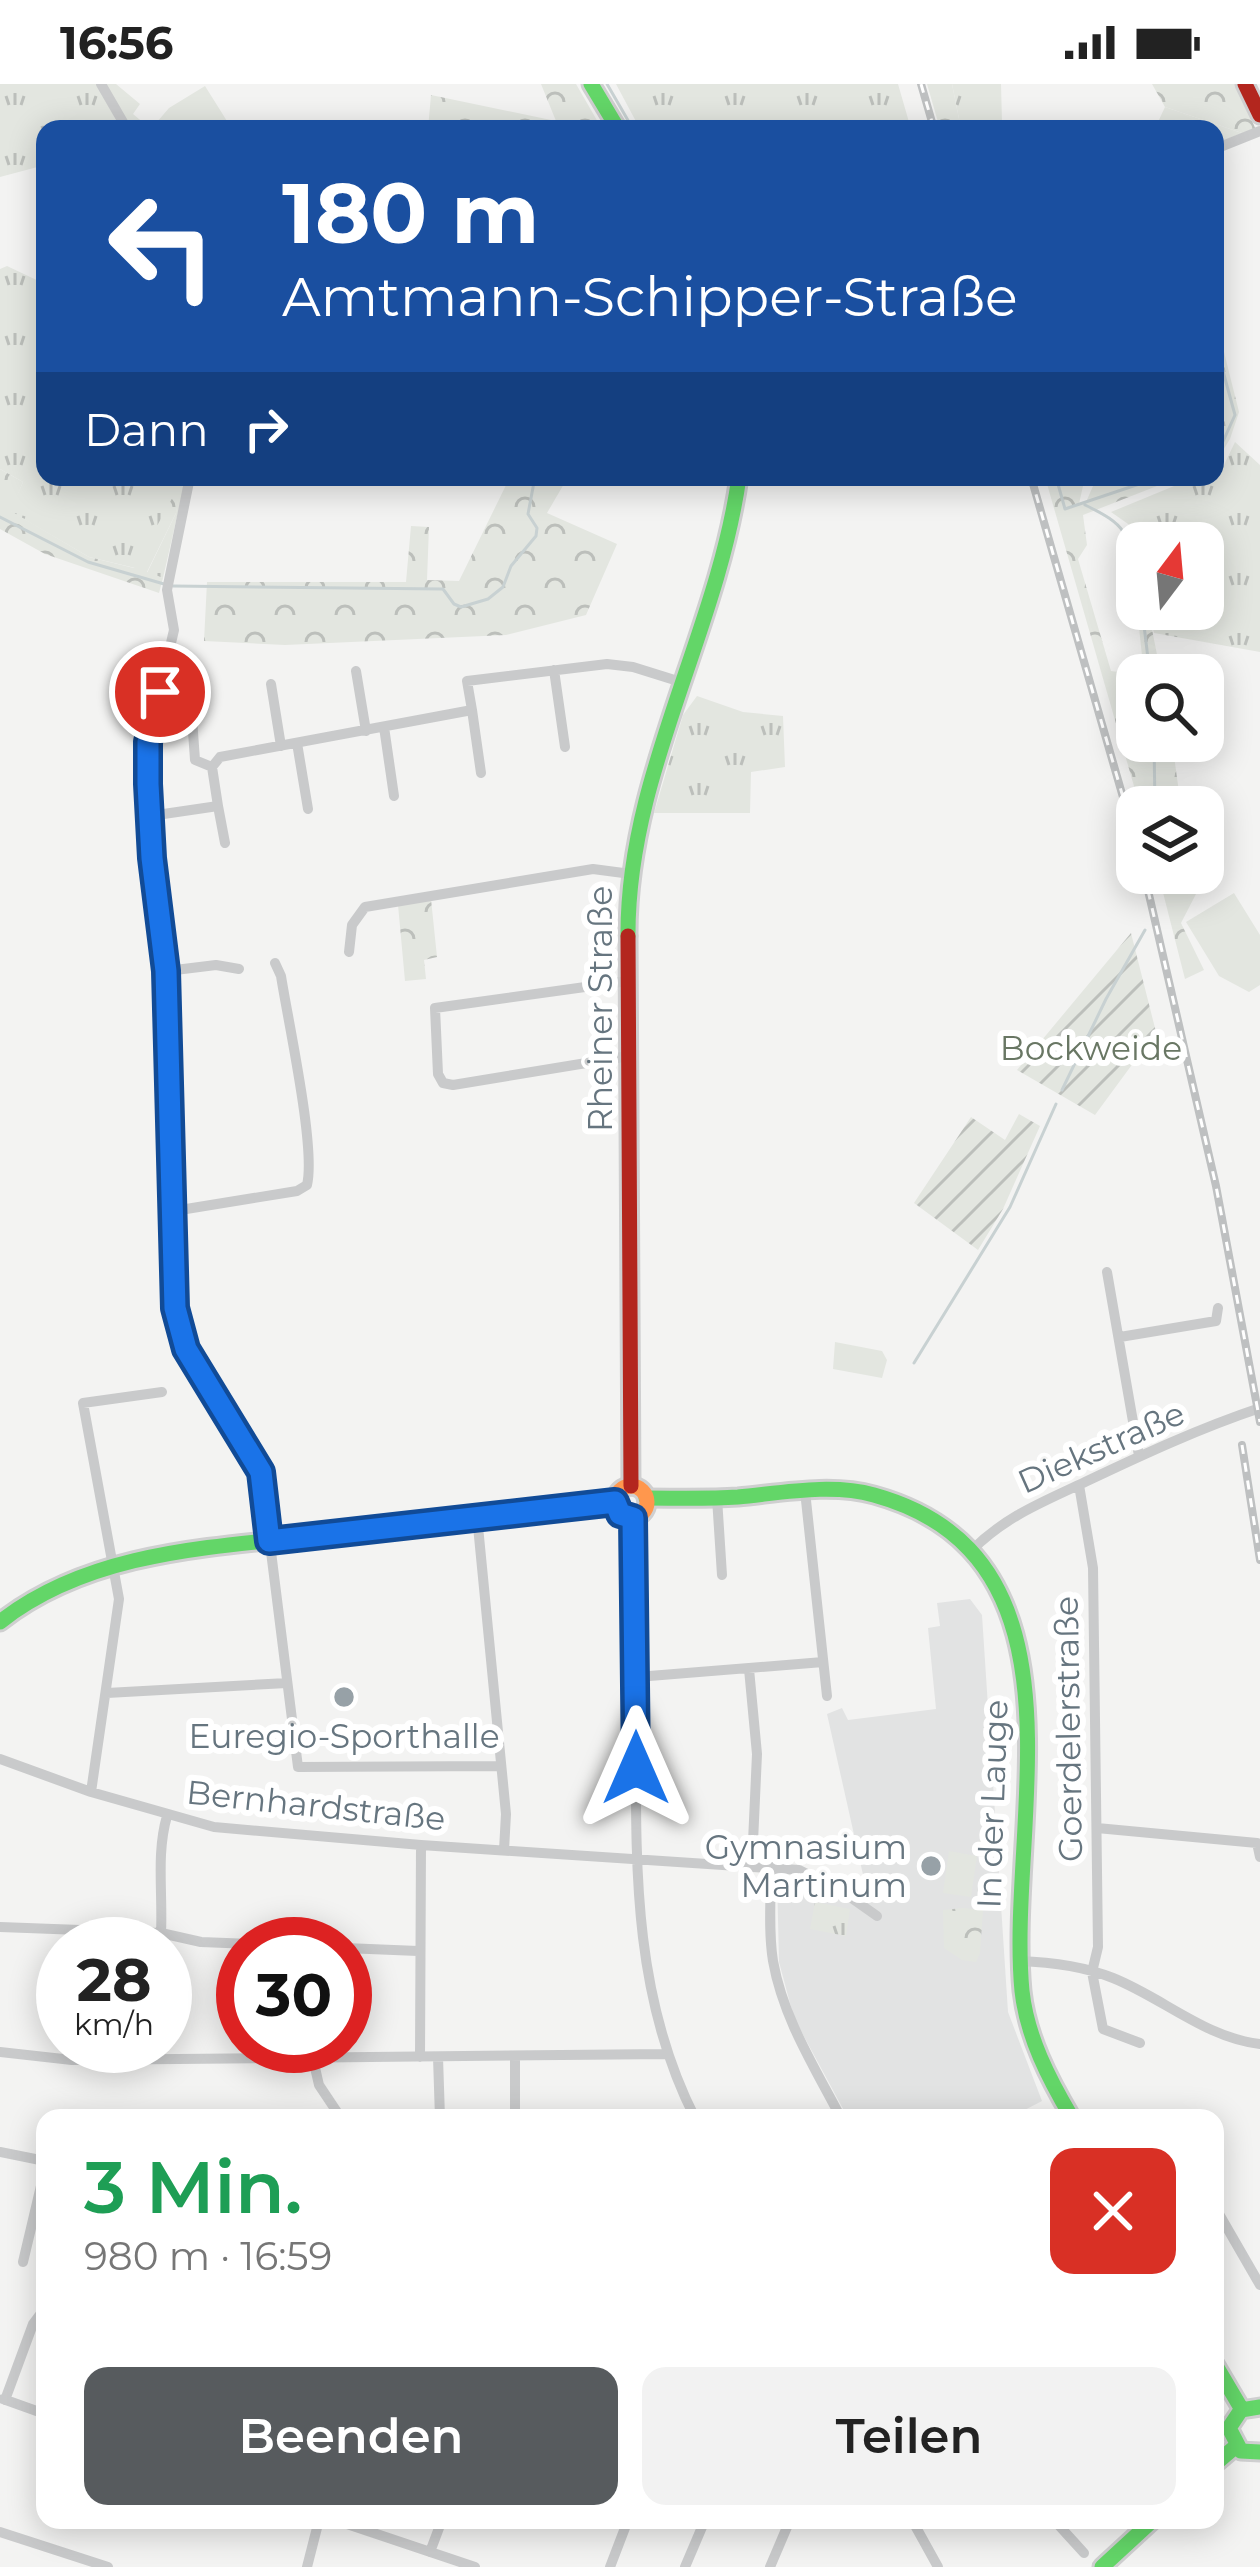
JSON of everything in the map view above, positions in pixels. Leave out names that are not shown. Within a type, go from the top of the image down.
[{"type":"street","points":[[101,84],[122,120]]},
{"type":"street","points":[[590,84],[612,120]]},
{"type":"street","points":[[1245,84],[1258,110]]},
{"type":"street","points":[[1224,145],[1260,131]]},
{"type":"street","points":[[188,486],[168,584],[175,621],[148,742],[150,816],[166,971],[173,1285],[178,1320],[186,1349],[261,1472],[298,1767],[501,1766]]},
{"type":"street","name":"Rheiner Straße","points":[[631,1486],[631,874],[681,682],[717,587],[737,486]]},
{"type":"street","points":[[481,773],[467,681],[607,664],[681,682]]},
{"type":"street","points":[[554,670],[565,747]]},
{"type":"street","points":[[356,671],[366,730]]},
{"type":"street","points":[[271,684],[280,746]]},
{"type":"street","points":[[225,843],[212,767],[220,757],[472,710]]},
{"type":"street","points":[[192,718],[195,760],[212,767]]},
{"type":"street","points":[[383,727],[394,796]]},
{"type":"street","points":[[297,743],[308,809]]},
{"type":"street","points":[[150,816],[218,806]]},
{"type":"street","points":[[349,952],[352,925],[365,907],[593,869],[631,874]]},
{"type":"street","points":[[174,1211],[297,1191],[307,1185],[307,1144],[281,976],[274,963]]},
{"type":"street","points":[[166,971],[217,964],[239,969]]},
{"type":"street","points":[[628,981],[435,1008],[442,1083],[629,1056]]},
{"type":"street","points":[[1107,1272],[1139,1456]]},
{"type":"street","points":[[1120,1337],[1216,1321],[1218,1308]]},
{"type":"street","points":[[91,1792],[119,1599],[83,1403],[162,1392]]},
{"type":"street","name":"Diekstraße","points":[[972,1550],[1012,1516],[1139,1456],[1260,1408]]},
{"type":"street","name":"Goerdelerstraße","points":[[1079,1485],[1093,1568],[1098,1947],[1092,1972],[1103,2030],[1140,2042]]},
{"type":"street","points":[[631,1486],[646,1498],[644,1511],[633,1518],[620,1514],[615,1502],[620,1490],[631,1486]]},
{"type":"street","points":[[805,1491],[827,1696]]},
{"type":"street","name":"In der Lauge","points":[[646,1498],[848,1491],[893,1500],[930,1517],[972,1550],[994,1581],[1013,1622],[1027,1694],[1019,1961],[1034,2044],[1067,2109]]},
{"type":"street","points":[[717,1498],[722,1575]]},
{"type":"street","points":[[0,1622],[31,1596],[148,1558],[615,1502]]},
{"type":"street","points":[[477,1516],[506,1814],[504,1850]]},
{"type":"street","points":[[633,1518],[636,1860],[644,1963],[667,2054],[691,2109]]},
{"type":"street","points":[[637,1677],[823,1662]]},
{"type":"street","points":[[749,1669],[758,1754],[752,1864]]},
{"type":"street","points":[[107,1694],[287,1683]]},
{"type":"street","name":"Bernhardstraße","points":[[0,1759],[91,1792],[214,1827],[771,1866],[817,1877],[877,1916]]},
{"type":"street","points":[[162,1917],[159,1845],[167,1816]]},
{"type":"street","points":[[1096,1828],[1257,1843],[1260,1857]]},
{"type":"street","points":[[419,2057],[421,1845]]},
{"type":"street","points":[[771,1866],[771,1942],[779,1987],[790,2019],[837,2109]]},
{"type":"street","points":[[0,1927],[36,1928]]},
{"type":"street","points":[[372,1949],[418,1951]]},
{"type":"street","points":[[1019,1961],[1052,1963],[1113,1978],[1231,2041],[1260,2044]]},
{"type":"street","points":[[0,2052],[72,2060],[216,2054]]},
{"type":"street","points":[[372,2058],[667,2054]]},
{"type":"street","points":[[515,2056],[515,2109]]},
{"type":"street","points":[[438,2057],[440,2109]]},
{"type":"street","points":[[316,2073],[335,2109]]},
{"type":"street","points":[[0,2152],[36,2162]]},
{"type":"street","points":[[23,2262],[36,2205]]},
{"type":"street","points":[[1224,2223],[1260,2285]]},
{"type":"street","points":[[36,2320],[3,2399],[36,2411]]},
{"type":"street","points":[[1224,2379],[1241,2408]]},
{"type":"street","points":[[1260,2408],[1241,2408],[1231,2416],[1227,2429],[1235,2446],[1260,2452]]},
{"type":"street","points":[[1224,2456],[1235,2446]]},
{"type":"street","points":[[307,2567],[317,2529]]},
{"type":"street","points":[[362,2529],[475,2567]]},
{"type":"street","points":[[430,2552],[439,2529]]},
{"type":"street","points":[[610,2567],[625,2529]]},
{"type":"street","points":[[685,2567],[701,2529]]},
{"type":"street","points":[[770,2567],[786,2529]]},
{"type":"street","points":[[917,2529],[938,2567]]},
{"type":"street","points":[[1062,2529],[1084,2553]]},
{"type":"street","points":[[1102,2567],[1143,2529]]},
{"type":"street","points":[[0,2532],[108,2567]]},
{"type":"shaded area","name":"Gymnasium Martinum","points":[[970,1599],[982,1615],[1008,2012],[1042,2101],[1026,2109],[843,2109],[794,2018],[779,1962],[777,1876],[807,1878],[855,1904],[866,1888],[827,1714],[842,1708],[848,1720],[936,1709],[928,1628],[940,1626],[937,1603]]},
{"type":"green space","points":[[0,84],[97,84],[116,120],[36,120],[36,167],[0,177]]},
{"type":"green space","points":[[105,84],[116,84],[140,104],[133,114],[140,120],[127,120]]},
{"type":"green space","points":[[541,84],[576,84],[597,120],[556,120]]},
{"type":"green space","points":[[616,84],[898,84],[908,120],[635,120]]},
{"type":"green space","points":[[927,84],[952,84],[959,120],[937,120]]},
{"type":"green space","points":[[952,84],[1001,84],[1002,120],[959,120]]},
{"type":"green space","points":[[1152,84],[1236,84],[1256,130],[1242,133],[1224,127],[1224,120],[1204,120],[1165,107]]},
{"type":"green space","points":[[205,86],[226,120],[159,120],[169,108]]},
{"type":"green space","points":[[431,95],[551,120],[429,120]]},
{"type":"green space","points":[[1165,107],[1204,120],[1159,120]]},
{"type":"green space","points":[[1224,127],[1242,133],[1224,140]]},
{"type":"green space","points":[[7,266],[36,280],[36,486],[184,486],[163,578],[147,573],[176,513],[179,487],[135,568],[89,557],[10,511],[23,482],[0,469],[0,269]]},
{"type":"green space","points":[[1224,352],[1239,412],[1224,449]]},
{"type":"green space","points":[[1235,442],[1260,465],[1260,652],[1154,633],[1224,630],[1224,522],[1125,522],[1111,512],[1174,486],[1224,486],[1224,465]]},
{"type":"green space","points":[[0,469],[23,482],[11,511],[89,557],[134,568],[180,486],[176,513],[147,572],[163,578],[159,593],[45,554],[0,529]]},
{"type":"green space","points":[[506,486],[563,486],[547,513],[617,544],[586,615],[506,635],[285,645],[204,641],[207,582],[406,582],[411,526],[429,527],[427,580],[459,581]]},
{"type":"green space","points":[[1048,486],[1083,486],[1079,504],[1086,502],[1093,486],[1157,486],[1083,515],[1087,545],[1078,559],[1111,671],[1116,672],[1116,724]]},
{"type":"green space","points":[[1139,630],[1152,630],[1157,654],[1142,654]]},
{"type":"green space","points":[[697,696],[743,712],[783,716],[785,767],[751,772],[750,813],[654,813],[683,715]]},
{"type":"green space","points":[[1127,762],[1175,762],[1178,786],[1134,786]]},
{"type":"green space","points":[[1234,893],[1260,935],[1260,985],[1249,992],[1219,976],[1186,922]]},
{"type":"green space","points":[[1163,894],[1196,894],[1181,923],[1204,970],[1185,979]]},
{"type":"green space","points":[[431,899],[437,957],[424,960],[426,979],[405,981],[398,905]]},
{"type":"green space","name":"Bockweide","points":[[1131,933],[1156,1032],[1095,1115],[1017,1070]]},
{"type":"green space","points":[[1019,1114],[1040,1126],[1003,1209],[978,1250],[914,1203],[971,1117],[1005,1140]]},
{"type":"green space","points":[[835,1342],[882,1351],[887,1360],[882,1378],[833,1369]]},
{"type":"green space","points":[[949,1851],[977,1856],[971,1897],[943,1893]]},
{"type":"green space","points":[[815,1902],[850,1909],[846,1936],[810,1929]]},
{"type":"green space","points":[[943,1910],[983,1910],[976,1962],[962,1960],[944,1948]]},
{"type":"waterway","points":[[607,84],[628,120]]},
{"type":"waterway","points":[[1224,375],[1235,415],[1224,439]]},
{"type":"waterway","points":[[173,586],[443,589],[461,607],[488,599],[503,587],[511,566],[536,536],[537,528],[528,514],[533,486]]},
{"type":"waterway","points":[[1059,486],[1065,509],[1133,486]]},
{"type":"waterway","points":[[1085,505],[1116,524]]},
{"type":"waterway","points":[[0,517],[88,562],[164,584]]},
{"type":"waterway","points":[[1145,630],[1147,654]]},
{"type":"waterway","points":[[1154,762],[1155,786]]},
{"type":"waterway","points":[[1062,1090],[1145,930]]},
{"type":"waterway","points":[[914,1363],[1010,1207],[1056,1104]]},
{"type":"railway","points":[[921,84],[931,120]]},
{"type":"railway","points":[[1034,486],[1120,786]]},
{"type":"railway","points":[[1149,894],[1216,1186],[1260,1422]]},
{"type":"railway","points":[[1242,1445],[1260,1560]]},
{"type":"traffic: fast","points":[[591,84],[613,120]]},
{"type":"traffic: fast","points":[[628,936],[642,818],[712,592],[737,486]]},
{"type":"traffic: fast","points":[[646,1498],[858,1491],[944,1527],[989,1575],[1015,1635],[1026,1703],[1022,1991],[1040,2057],[1067,2109]]},
{"type":"traffic: fast","points":[[0,1622],[77,1578],[163,1555],[615,1502]]},
{"type":"traffic: fast","points":[[1224,2379],[1241,2408]]},
{"type":"traffic: fast","points":[[1260,2407],[1241,2410],[1229,2428],[1241,2451],[1260,2452]]},
{"type":"traffic: fast","points":[[1224,2456],[1235,2447]]},
{"type":"traffic: fast","points":[[1102,2567],[1143,2529]]},
{"type":"traffic: slow","points":[[631,1486],[642,1491],[647,1502],[642,1513],[631,1518],[620,1513],[615,1502],[620,1491],[631,1486]]},
{"type":"traffic: jam","points":[[1245,84],[1260,115]]},
{"type":"traffic: jam","points":[[628,936],[631,1486]]},
{"type":"place","name":"Euregio-Sporthalle","points":[[344,1697]]},
{"type":"place","name":"Gymnasium Martinum","points":[[931,1866]]},
{"type":"route","points":[[160,692],[148,742],[148,784],[166,971],[175,1308],[186,1349],[261,1472],[269,1541],[615,1502],[620,1514],[633,1518],[636,1768]]}]
